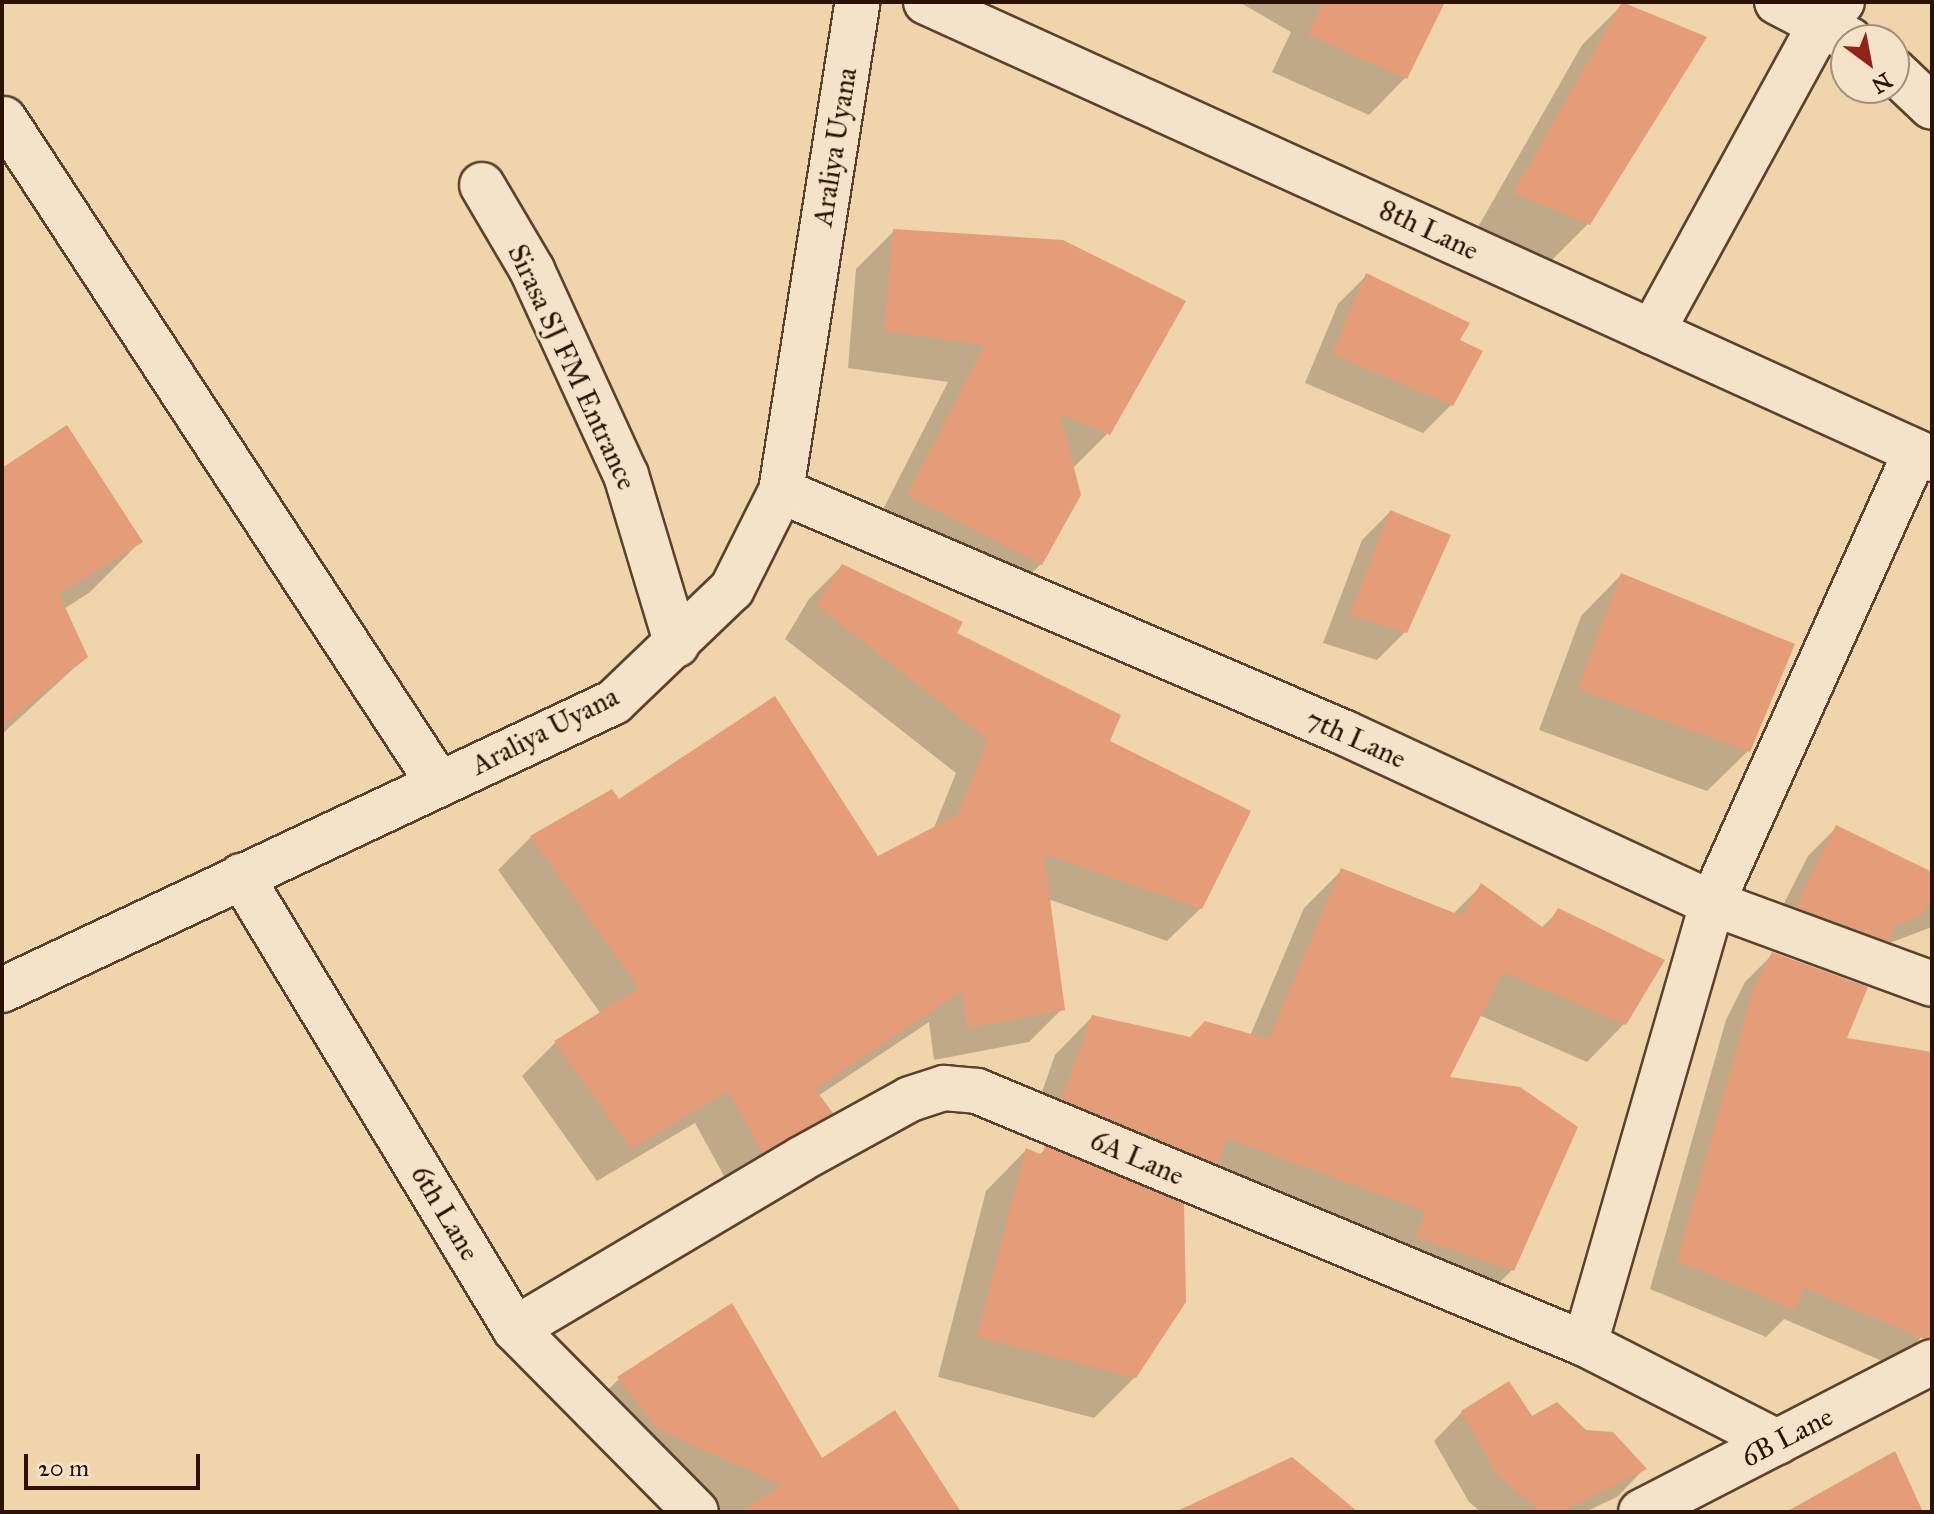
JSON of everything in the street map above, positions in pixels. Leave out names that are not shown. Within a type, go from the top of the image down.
[{"type":"street","name":"Araliya Uyana","points":[[2,990],[614,702],[677,645],[732,589],[781,491],[858,2]]},
{"type":"street","name":"8th Lane","points":[[926,2],[1923,456]]},
{"type":"street","points":[[1652,332],[1838,21],[1777,2]]},
{"type":"street","points":[[1910,86],[1932,107]]},
{"type":"street","points":[[4,119],[439,784]]},
{"type":"street","name":"Sirasa SJ FM Entrance","points":[[482,185],[532,270],[626,475],[677,645]]},
{"type":"street","points":[[1585,1344],[1712,903],[1923,456]]},
{"type":"street","name":"7th Lane","points":[[781,491],[1345,733],[1712,903],[1932,984]]},
{"type":"street","name":"6th Lane","points":[[241,876],[515,1329],[696,1512]]},
{"type":"street","name":"6A Lane","points":[[515,1329],[801,1159],[910,1099],[944,1088],[977,1091],[1585,1344],[1777,1442]]},
{"type":"street","name":"6B Lane","points":[[1641,1512],[1932,1362]]},
{"type":"building","points":[[1323,2],[1445,2],[1407,79],[1308,35]]},
{"type":"building","points":[[1622,2],[1707,37],[1590,225],[1513,193]]},
{"type":"building","points":[[893,229],[1063,240],[1186,301],[1110,435],[1060,414],[1081,495],[1042,565],[907,495],[984,345],[884,331]]},
{"type":"building","points":[[1366,273],[1470,323],[1460,340],[1483,351],[1453,406],[1332,354]]},
{"type":"building","points":[[67,425],[143,542],[59,594],[88,657],[2,726],[2,468]]},
{"type":"building","points":[[1390,510],[1451,535],[1407,633],[1350,615]]},
{"type":"building","points":[[842,564],[963,622],[957,633],[1121,715],[1110,741],[1251,811],[1202,909],[1044,854],[1065,1010],[967,1028],[962,991],[815,1089],[833,1113],[762,1153],[728,1091],[631,1149],[554,1041],[639,988],[530,836],[612,789],[619,799],[775,696],[878,856],[957,815],[988,740],[816,605]]},
{"type":"building","points":[[1621,573],[1795,644],[1750,752],[1578,689]]},
{"type":"building","points":[[1836,825],[1932,872],[1932,898],[1922,915],[1895,925],[1888,941],[1795,907]]},
{"type":"building","points":[[1341,868],[1462,916],[1481,883],[1545,929],[1558,908],[1665,960],[1626,1025],[1503,972],[1450,1077],[1520,1087],[1578,1127],[1514,1271],[1416,1237],[1425,1211],[1226,1138],[1218,1164],[1062,1099],[1092,1015],[1190,1037],[1205,1021],[1269,1039]]},
{"type":"building","points":[[1772,952],[1868,987],[1847,1038],[1932,1052],[1932,1337],[1924,1339],[1804,1288],[1795,1310],[1677,1261],[1753,990]]},
{"type":"building","points":[[1045,1146],[1184,1204],[1186,1302],[1136,1378],[977,1337],[1026,1148],[1042,1155]]},
{"type":"building","points":[[732,1303],[822,1458],[895,1410],[961,1512],[741,1512],[781,1485],[657,1429],[617,1377]]},
{"type":"building","points":[[1509,1381],[1532,1416],[1557,1402],[1586,1430],[1613,1432],[1647,1469],[1560,1512],[1542,1512],[1496,1474],[1461,1411]]},
{"type":"building","points":[[1895,1451],[1923,1512],[1786,1512]]},
{"type":"building","points":[[1292,1457],[1358,1512],[1175,1512]]}]
